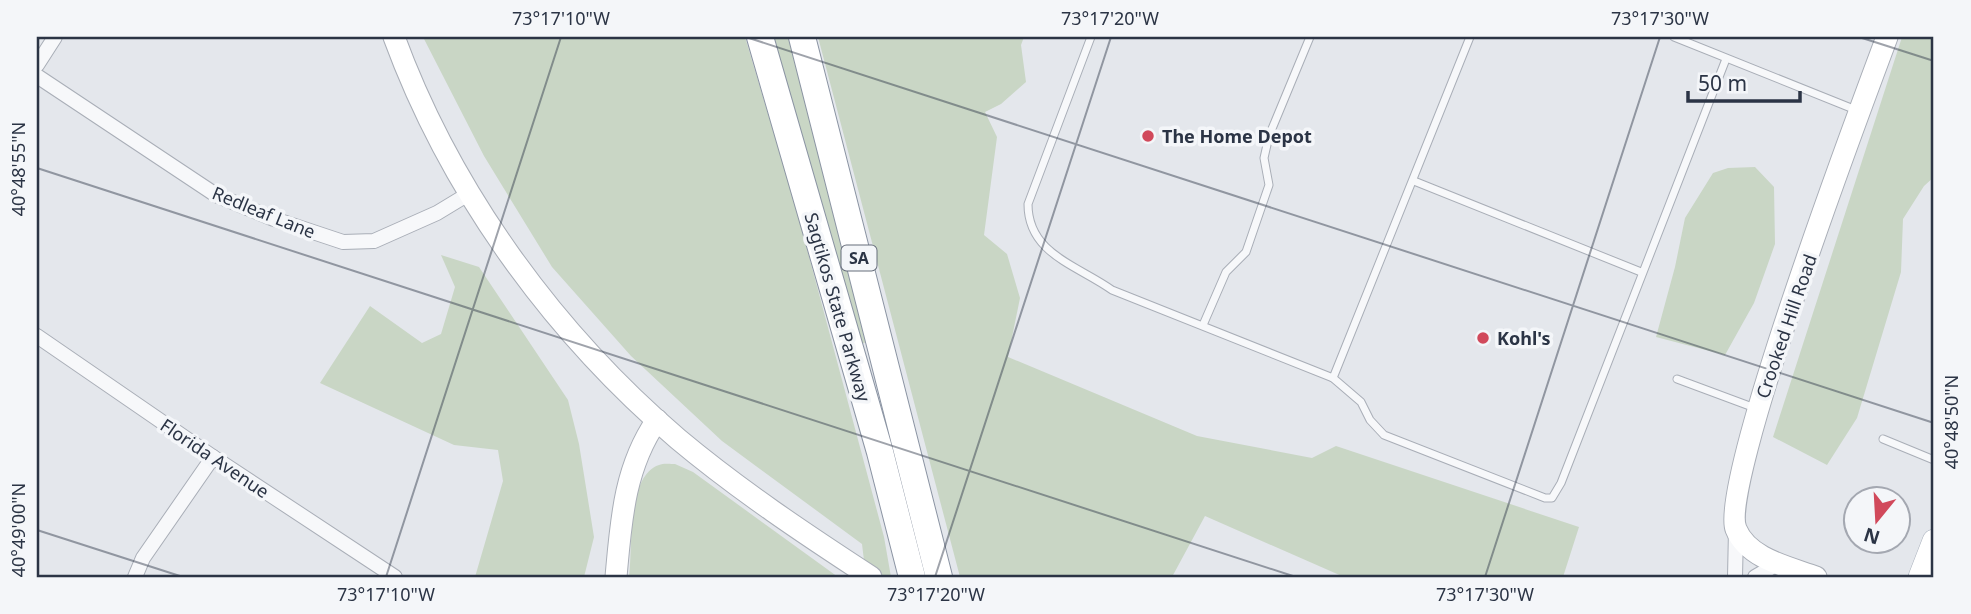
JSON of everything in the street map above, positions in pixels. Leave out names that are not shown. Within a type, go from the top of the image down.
[{"type":"highway","name":"Sagtikos State Parkway","points":[[760,37],[910,572]]},
{"type":"highway","name":"Sagtikos State Parkway","points":[[802,37],[939,577]]},
{"type":"highway","points":[[916,479],[947,554],[951,577]]},
{"type":"main road","points":[[394,37],[429,117],[470,193],[556,316],[598,363],[657,420],[732,482],[871,577]]},
{"type":"main road","name":"Crooked Hill Road","points":[[1736,529],[1735,495],[1759,409],[1886,37]]},
{"type":"main road","points":[[616,577],[626,487],[637,456],[657,420]]},
{"type":"main road","points":[[1736,529],[1757,552],[1816,577]]},
{"type":"main road","points":[[1920,577],[1934,541]]},
{"type":"street","points":[[37,65],[55,37]]},
{"type":"street","name":"Redleaf Lane","points":[[37,76],[216,195],[274,219],[342,242],[374,240],[386,236],[438,213],[470,193]]},
{"type":"street","name":"Florida Avenue","points":[[37,336],[377,572],[395,577]]},
{"type":"street","points":[[135,577],[143,558],[213,457]]},
{"type":"street","points":[[1735,577],[1736,529]]},
{"type":"street","points":[[1755,577],[1779,563]]},
{"type":"lane","points":[[1091,37],[1028,204],[1028,224],[1045,247],[1067,265],[1090,274],[1112,290],[1333,378],[1361,402],[1370,420],[1384,435],[1552,498],[1561,483],[1726,59]]},
{"type":"lane","points":[[1203,324],[1226,272],[1246,252],[1269,185],[1264,158],[1269,136],[1310,37]]},
{"type":"lane","points":[[1333,378],[1470,37]]},
{"type":"lane","points":[[1674,37],[1860,111]]},
{"type":"lane","points":[[1414,180],[1642,272]]},
{"type":"lane","points":[[1677,379],[1759,409]]},
{"type":"lane","points":[[1883,439],[1934,460]]},
{"type":"green space","points":[[423,37],[745,37],[795,204],[884,537],[891,577],[866,577],[862,544],[722,441],[631,356],[552,267],[484,156]]},
{"type":"green space","points":[[771,37],[791,37],[870,340],[858,346]]},
{"type":"green space","points":[[818,37],[1024,37],[1021,45],[1026,82],[1001,104],[985,112],[997,137],[984,235],[1007,254],[1020,298],[1008,357],[1197,436],[1312,458],[1336,446],[1579,527],[1563,577],[1344,577],[1205,516],[1172,577],[960,577]]},
{"type":"green space","points":[[1902,37],[1934,37],[1934,177],[1924,186],[1903,219],[1901,272],[1857,418],[1827,465],[1773,437]]},
{"type":"green space","points":[[1755,167],[1774,187],[1775,244],[1754,303],[1725,355],[1656,337],[1685,218],[1713,173],[1728,168]]},
{"type":"green space","points":[[441,255],[479,267],[568,400],[579,444],[594,537],[584,577],[475,577],[503,481],[498,450],[454,445],[320,383],[370,306],[422,343],[441,334],[455,287]]},
{"type":"green space","points":[[675,464],[693,472],[838,577],[629,577],[633,515],[641,483],[648,472],[659,465]]},
{"type":"place","name":"The Home Depot","points":[[1148,136]]},
{"type":"place","name":"Kohl's","points":[[1483,338]]}]
